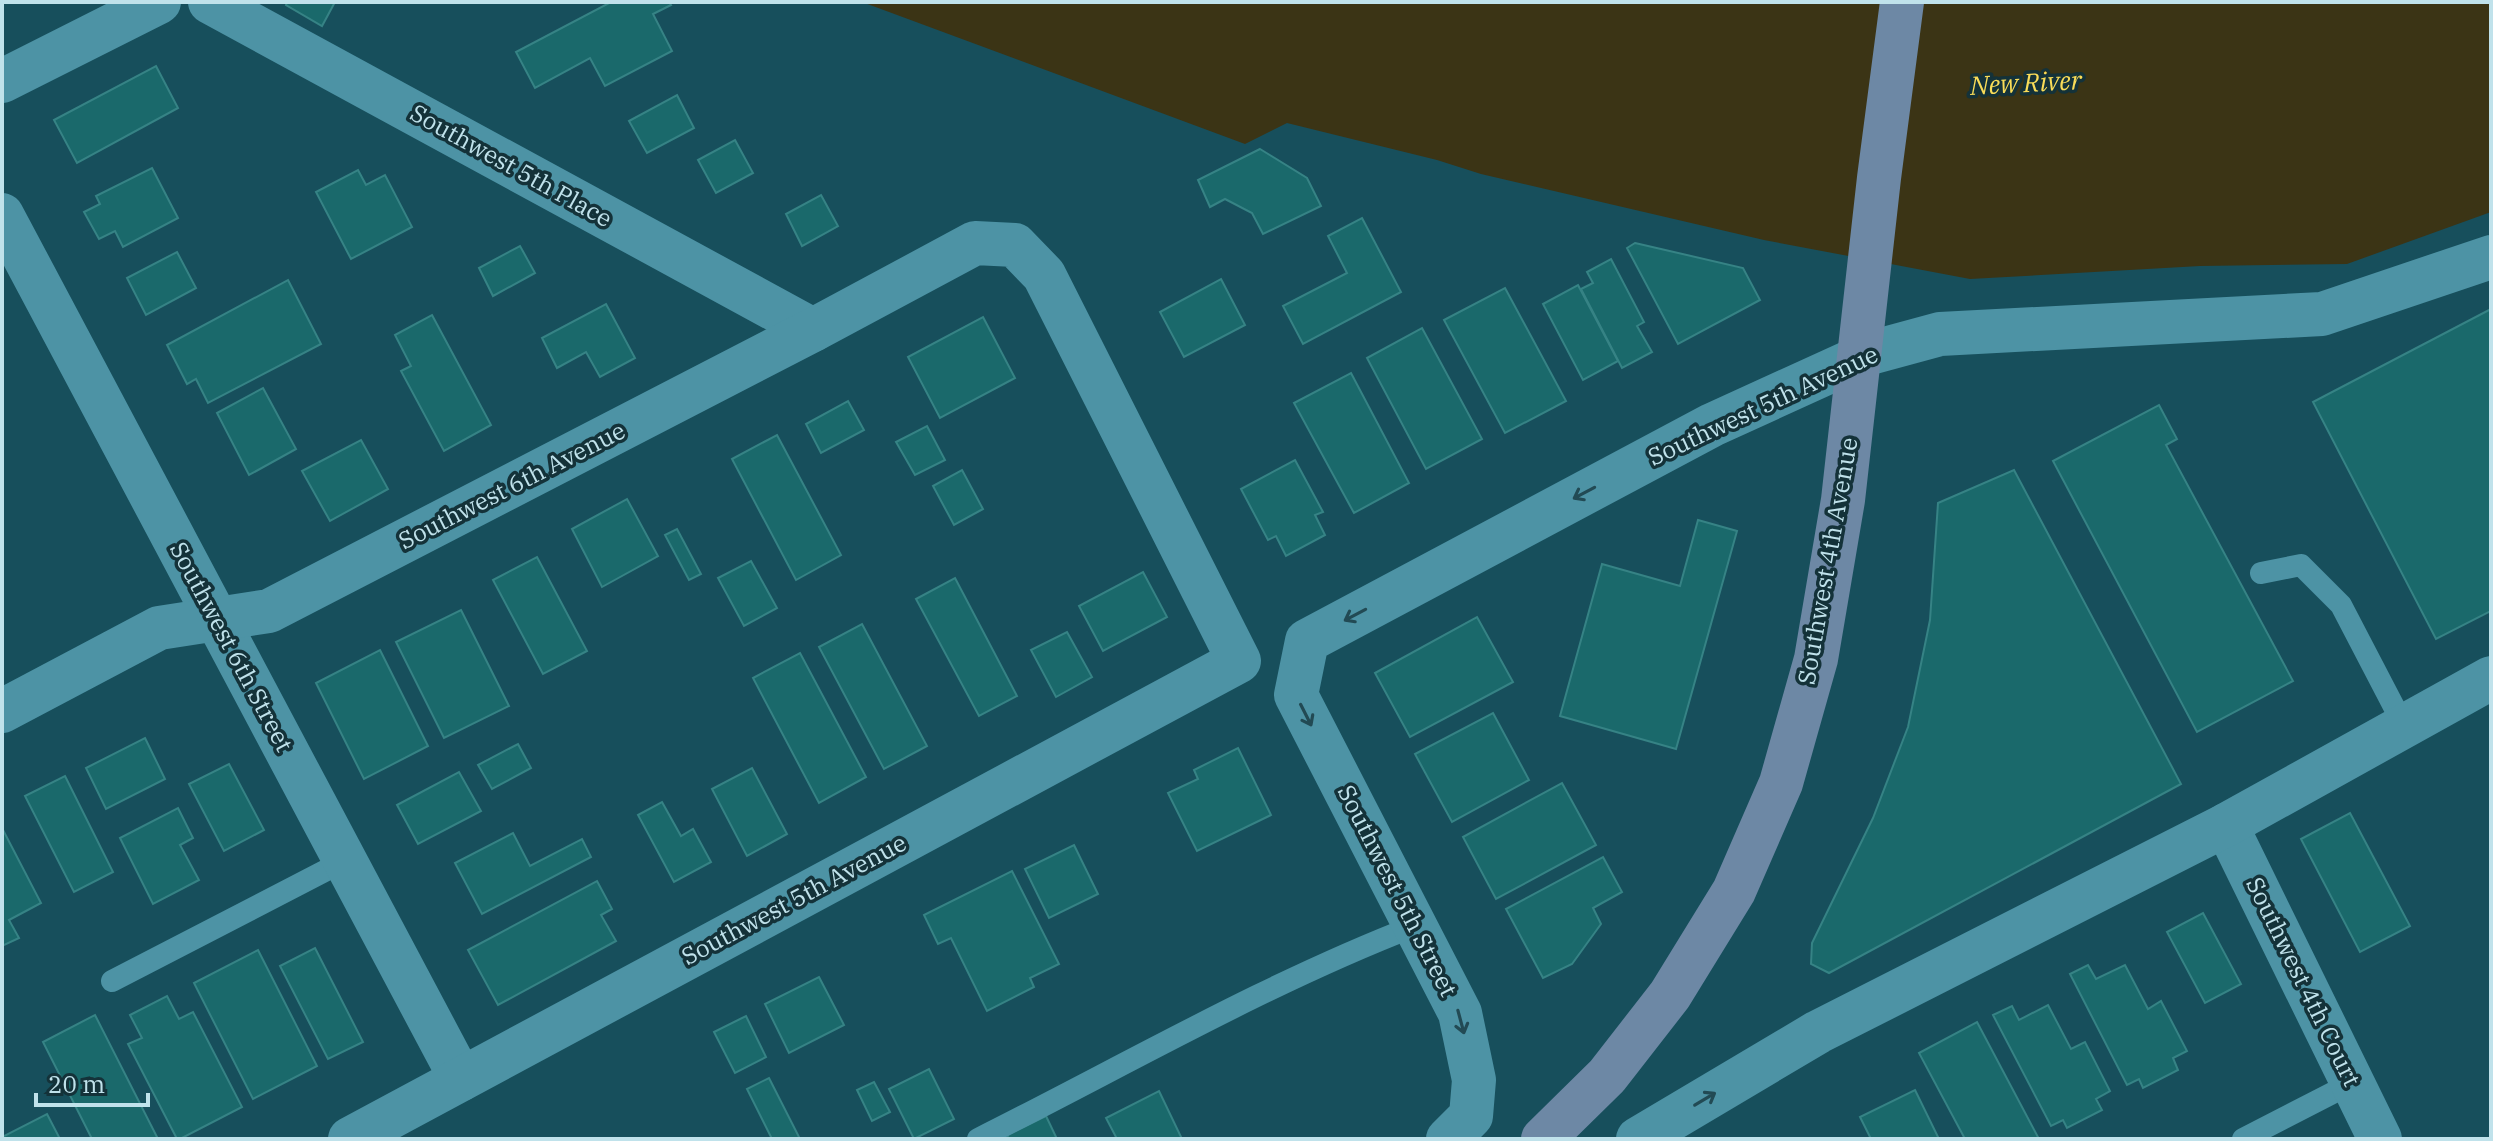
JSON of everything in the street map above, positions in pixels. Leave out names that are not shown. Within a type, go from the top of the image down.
[{"type":"main road","name":"Southwest 4th Avenue","points":[[1543,1139],[1607,1076],[1670,995],[1734,891],[1781,783],[1812,673],[1843,500],[1902,2]]},
{"type":"street","points":[[2,81],[159,2]]},
{"type":"street","name":"Southwest 5th Place","points":[[210,2],[813,330]]},
{"type":"street","name":"Southwest 6th Street","points":[[2,215],[461,1079]]},
{"type":"street","name":"Southwest 6th Avenue","points":[[2,711],[159,628],[269,611],[975,243],[1015,245],[1044,275],[1239,661]]},
{"type":"street","name":"Southwest 5th Avenue","points":[[1307,641],[1712,425],[1870,353],[1940,334],[2322,314],[2491,257]]},
{"type":"street","name":"Southwest 5th Street","points":[[1307,641],[1296,695],[1460,1013],[1474,1080],[1471,1116],[1448,1139]]},
{"type":"street","name":"Southwest 5th Avenue","points":[[350,1139],[1239,661]]},
{"type":"street","points":[[1638,1139],[1818,1032],[2226,825],[2491,678]]},
{"type":"street","name":"Southwest 4th Court","points":[[2226,825],[2380,1139]]},
{"type":"lane","points":[[2261,573],[2301,565],[2341,605],[2404,726]]},
{"type":"lane","points":[[112,981],[344,861]]},
{"type":"lane","points":[[978,1139],[1277,986],[1415,926]]},
{"type":"lane","points":[[2243,1139],[2352,1083]]},
{"type":"water","name":"New River","points":[[862,2],[2491,2],[2491,212],[2347,264],[2200,266],[1970,279],[1764,240],[1481,174],[1287,123],[1245,144]]},
{"type":"building","points":[[287,2],[335,2],[322,26],[286,5]]},
{"type":"building","points":[[611,2],[669,2],[671,5],[653,14],[672,51],[605,86],[590,58],[535,88],[516,52]]},
{"type":"building","points":[[156,66],[178,108],[77,163],[54,120]]},
{"type":"building","points":[[677,95],[694,128],[647,153],[629,121]]},
{"type":"building","points":[[735,140],[753,173],[716,193],[698,160]]},
{"type":"building","points":[[1260,149],[1307,178],[1321,206],[1263,234],[1252,213],[1225,199],[1210,207],[1198,180]]},
{"type":"building","points":[[152,168],[178,218],[123,247],[115,231],[99,239],[84,212],[100,204],[96,196]]},
{"type":"building","points":[[358,170],[366,185],[385,175],[412,227],[351,259],[316,192]]},
{"type":"building","points":[[821,195],[838,226],[802,246],[786,214]]},
{"type":"building","points":[[1362,218],[1401,292],[1303,344],[1283,306],[1347,273],[1328,236]]},
{"type":"building","points":[[1635,243],[1743,268],[1760,300],[1678,344],[1627,248]]},
{"type":"building","points":[[520,246],[535,273],[493,296],[479,268]]},
{"type":"building","points":[[177,252],[196,288],[146,315],[127,278]]},
{"type":"building","points":[[1611,259],[1644,322],[1637,326],[1652,352],[1622,368],[1581,289],[1593,283],[1587,272]]},
{"type":"building","points":[[1221,279],[1245,325],[1184,357],[1160,312]]},
{"type":"building","points":[[288,280],[321,344],[208,403],[196,379],[187,384],[167,345]]},
{"type":"building","points":[[1578,285],[1618,361],[1583,380],[1543,304]]},
{"type":"building","points":[[1505,288],[1566,401],[1505,433],[1444,320]]},
{"type":"building","points":[[606,304],[635,358],[600,377],[586,352],[557,368],[542,338]]},
{"type":"building","points":[[2491,309],[2491,611],[2436,639],[2313,402]]},
{"type":"building","points":[[432,315],[491,425],[444,451],[401,371],[411,366],[395,335]]},
{"type":"building","points":[[983,317],[1015,378],[940,418],[908,357]]},
{"type":"building","points":[[1422,328],[1482,439],[1426,469],[1367,358]]},
{"type":"building","points":[[1351,373],[1409,483],[1354,513],[1294,403]]},
{"type":"building","points":[[263,388],[296,449],[249,475],[217,413]]},
{"type":"building","points":[[848,401],[864,430],[821,453],[806,424]]},
{"type":"building","points":[[2159,405],[2177,439],[2166,445],[2293,681],[2197,732],[2053,461]]},
{"type":"building","points":[[927,426],[945,460],[915,475],[896,442]]},
{"type":"building","points":[[777,435],[841,555],[796,580],[732,459]]},
{"type":"building","points":[[361,440],[388,489],[330,521],[302,471]]},
{"type":"building","points":[[1295,460],[1323,512],[1315,515],[1325,535],[1286,556],[1276,536],[1268,540],[1241,489]]},
{"type":"building","points":[[962,470],[983,509],[954,525],[933,486]]},
{"type":"building","points":[[2014,470],[2181,784],[1829,973],[1811,964],[1812,943],[1873,818],[1908,727],[1930,620],[1938,503]]},
{"type":"building","points":[[627,499],[658,556],[602,587],[572,529]]},
{"type":"building","points":[[1698,520],[1737,531],[1676,749],[1560,716],[1602,564],[1680,586]]},
{"type":"building","points":[[677,529],[701,574],[689,580],[665,535]]},
{"type":"building","points":[[537,557],[587,651],[543,674],[493,580]]},
{"type":"building","points":[[751,561],[777,608],[744,626],[718,578]]},
{"type":"building","points":[[1143,572],[1167,617],[1103,651],[1079,606]]},
{"type":"building","points":[[955,578],[1017,696],[979,716],[916,599]]},
{"type":"building","points":[[461,610],[509,706],[444,738],[396,642]]},
{"type":"building","points":[[1477,617],[1513,682],[1410,737],[1375,673]]},
{"type":"building","points":[[862,624],[927,746],[884,769],[819,647]]},
{"type":"building","points":[[1067,632],[1092,677],[1056,697],[1031,650]]},
{"type":"building","points":[[380,650],[428,746],[364,779],[316,683]]},
{"type":"building","points":[[800,653],[866,777],[819,803],[753,678]]},
{"type":"building","points":[[1493,713],[1529,780],[1452,822],[1415,754]]},
{"type":"building","points":[[145,738],[165,779],[106,809],[86,768]]},
{"type":"building","points":[[518,744],[531,768],[492,789],[478,765]]},
{"type":"building","points":[[1238,748],[1271,815],[1197,851],[1168,793],[1198,779],[1194,770]]},
{"type":"building","points":[[229,764],[264,830],[224,851],[189,784]]},
{"type":"building","points":[[752,768],[787,834],[747,856],[712,789]]},
{"type":"building","points":[[459,772],[481,811],[418,844],[397,805]]},
{"type":"building","points":[[65,776],[113,872],[74,892],[25,796]]},
{"type":"building","points":[[1562,783],[1596,845],[1496,899],[1463,837]]},
{"type":"building","points":[[662,802],[681,836],[693,829],[711,862],[674,882],[638,815]]},
{"type":"building","points":[[178,808],[193,838],[180,845],[199,880],[153,904],[120,838]]},
{"type":"building","points":[[2350,813],[2410,926],[2360,952],[2301,839]]},
{"type":"building","points":[[2,828],[41,903],[9,920],[19,938],[2,946]]},
{"type":"building","points":[[513,833],[530,866],[582,839],[591,857],[482,914],[455,863]]},
{"type":"building","points":[[1074,845],[1098,894],[1049,918],[1025,869]]},
{"type":"building","points":[[1603,857],[1622,892],[1593,908],[1601,924],[1572,964],[1543,978],[1506,909]]},
{"type":"building","points":[[1012,871],[1059,964],[1030,978],[1034,987],[987,1011],[951,938],[938,944],[924,915]]},
{"type":"building","points":[[597,881],[612,909],[601,915],[616,941],[498,1005],[468,950]]},
{"type":"building","points":[[2203,913],[2241,984],[2205,1003],[2167,932]]},
{"type":"building","points":[[315,948],[363,1042],[328,1059],[280,966]]},
{"type":"building","points":[[258,950],[317,1066],[253,1099],[194,983]]},
{"type":"building","points":[[2088,965],[2096,979],[2125,965],[2148,1009],[2161,1001],[2187,1051],[2173,1058],[2178,1070],[2143,1088],[2139,1079],[2127,1085],[2070,974]]},
{"type":"building","points":[[819,977],[844,1025],[789,1053],[765,1004]]},
{"type":"building","points":[[167,996],[179,1019],[193,1012],[242,1107],[180,1139],[177,1139],[128,1044],[142,1038],[130,1015]]},
{"type":"building","points":[[2048,1005],[2071,1049],[2085,1042],[2110,1091],[2096,1099],[2102,1110],[2067,1128],[2063,1120],[2051,1126],[1993,1015],[2012,1006],[2019,1020]]},
{"type":"building","points":[[95,1015],[158,1139],[92,1139],[43,1042]]},
{"type":"building","points":[[746,1016],[766,1057],[735,1073],[714,1032]]},
{"type":"building","points":[[1977,1022],[2039,1139],[1965,1139],[1919,1053]]},
{"type":"building","points":[[929,1069],[954,1119],[914,1139],[889,1089]]},
{"type":"building","points":[[769,1078],[800,1139],[772,1139],[747,1089]]},
{"type":"building","points":[[874,1082],[890,1112],[872,1121],[857,1090]]},
{"type":"building","points":[[1915,1090],[1939,1139],[1871,1139],[1860,1117]]},
{"type":"building","points":[[1159,1091],[1182,1139],[1117,1139],[1106,1118]]},
{"type":"building","points":[[47,1114],[60,1139],[2,1139],[2,1137]]},
{"type":"building","points":[[1046,1116],[1057,1139],[1009,1139],[1007,1135]]}]
